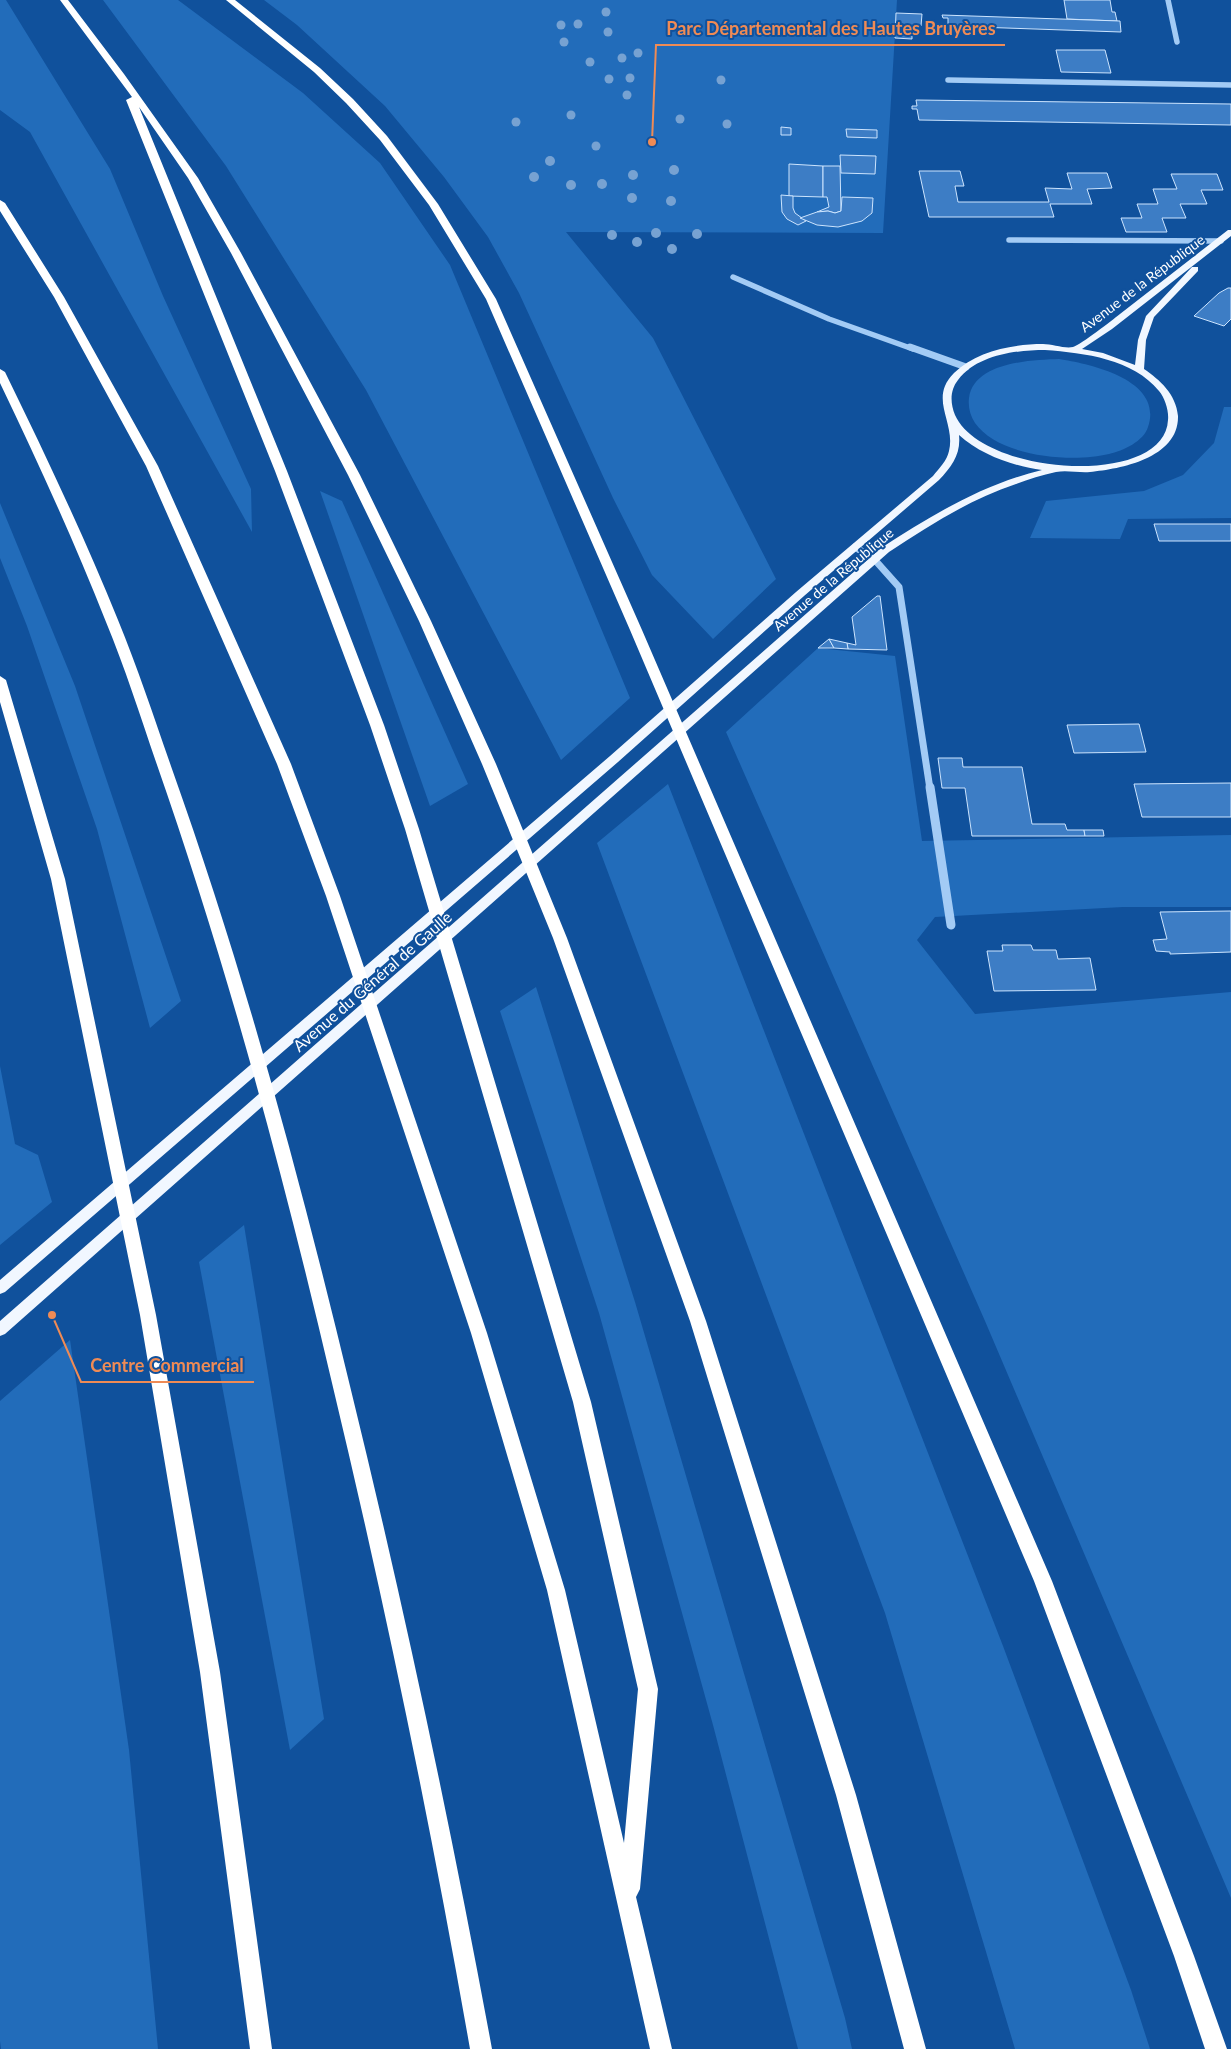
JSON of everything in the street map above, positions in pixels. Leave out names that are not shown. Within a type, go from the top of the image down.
[{"type":"highway","points":[[64,0],[121,76],[193,178],[291,355],[354,475],[425,621],[489,764],[560,938],[698,1321],[846,1795],[915,2049]]},
{"type":"highway","points":[[230,0],[310,63],[366,118],[392,148],[464,249],[491,299],[636,630],[1043,1581],[1180,1947],[1216,2049]]},
{"type":"highway","points":[[121,76],[288,490],[368,698],[412,829],[582,1402],[648,1689],[629,1903]]},
{"type":"highway","points":[[0,203],[60,297],[152,466],[284,764],[333,896],[479,1333],[556,1590],[661,2049]]},
{"type":"highway","points":[[0,372],[44,464],[113,622],[183,817],[235,978],[292,1185],[402,1646],[467,1968],[481,2049]]},
{"type":"highway","points":[[0,680],[58,879],[148,1315],[210,1672],[261,2049]]},
{"type":"main road","name":"Avenue de la République","points":[[1076,349],[1109,327],[1225,237]]},
{"type":"main road","name":"Avenue de la République","points":[[1139,370],[1142,340],[1150,316],[1225,237]]},
{"type":"main road","name":"Avenue de la République","points":[[736,651],[936,478],[949,464],[956,448],[952,421],[945,401],[950,382],[966,367],[987,356],[1014,349],[1045,347],[1076,349],[1110,357],[1139,370],[1159,385],[1171,403],[1174,421],[1167,438],[1151,452],[1125,464],[1093,470],[1058,470],[1009,481],[976,496],[916,529],[874,559],[764,655]]},
{"type":"main road","points":[[952,421],[968,438],[992,453],[1024,464],[1058,470]]},
{"type":"main road","name":"Avenue du Général de Gaulle","points":[[0,1288],[614,759],[736,651]]},
{"type":"main road","name":"Avenue du Général de Gaulle","points":[[0,1330],[764,655]]},
{"type":"street","points":[[1168,0],[1177,42]]},
{"type":"street","points":[[948,80],[1231,85]]},
{"type":"street","points":[[1009,240],[1225,237]]},
{"type":"street","points":[[733,277],[829,319],[966,367]]},
{"type":"street","points":[[855,547],[874,559],[899,587],[951,925]]},
{"type":"shaded area","points":[[0,0],[6,0],[110,169],[163,296],[251,489],[252,532],[30,132],[0,110]]},
{"type":"shaded area","points":[[103,0],[178,0],[303,93],[380,163],[450,265],[630,698],[561,760],[366,390],[226,166]]},
{"type":"shaded area","points":[[264,0],[897,0],[883,233],[566,232],[653,338],[776,579],[713,639],[652,575],[613,498],[519,293],[488,237],[444,177],[385,106],[297,25]]},
{"type":"shaded area","points":[[1059,359],[1105,370],[1122,377],[1135,386],[1145,397],[1150,411],[1148,427],[1142,437],[1126,448],[1109,454],[1094,457],[1057,457],[1037,455],[1001,443],[986,434],[975,423],[970,411],[969,398],[973,386],[981,377],[1005,365],[1034,360]]},
{"type":"shaded area","points":[[1224,407],[1231,407],[1231,518],[1128,519],[1120,539],[1030,538],[1046,501],[1144,491],[1183,475],[1214,443]]},
{"type":"shaded area","points":[[320,491],[342,501],[468,784],[430,806]]},
{"type":"shaded area","points":[[0,503],[75,686],[181,1001],[150,1028],[97,829],[27,626],[0,558]]},
{"type":"shaded area","points":[[818,648],[895,656],[922,841],[1231,835],[1231,907],[1123,907],[935,917],[917,940],[975,1014],[1231,992],[1231,1898],[985,1321],[726,732]]},
{"type":"shaded area","points":[[668,784],[1003,1646],[1131,1990],[1150,2049],[1015,2049],[885,1613],[597,843]]},
{"type":"shaded area","points":[[536,987],[635,1302],[845,2018],[852,2049],[798,2049],[713,1725],[599,1313],[500,1011]]},
{"type":"shaded area","points":[[0,1066],[15,1144],[38,1155],[52,1202],[0,1245]]},
{"type":"shaded area","points":[[244,1225],[324,1719],[290,1750],[199,1262]]},
{"type":"shaded area","points":[[70,1340],[129,1750],[158,2049],[1,2049],[0,2041],[0,1401]]},
{"type":"building","points":[[1064,0],[1110,0],[1112,12],[1115,12],[1117,21],[1067,19]]},
{"type":"building","points":[[896,13],[922,14],[921,26],[912,26],[913,29],[918,29],[918,33],[912,33],[912,39],[895,38]]},
{"type":"building","points":[[942,15],[1120,21],[1121,32],[948,26],[948,18],[943,18]]},
{"type":"building","points":[[1056,50],[1105,50],[1111,73],[1061,72]]},
{"type":"building","points":[[916,100],[1231,104],[1231,125],[919,120],[917,109],[912,109],[912,106],[917,106]]},
{"type":"building","points":[[781,127],[791,128],[791,135],[781,135]]},
{"type":"building","points":[[846,129],[877,130],[877,138],[847,137]]},
{"type":"building","points":[[840,155],[876,156],[875,174],[841,173]]},
{"type":"building","points":[[789,164],[823,166],[823,197],[789,196]]},
{"type":"building","points":[[823,166],[840,166],[841,211],[835,213],[828,211],[817,212],[829,207],[827,197],[823,197]]},
{"type":"building","points":[[919,171],[960,171],[964,186],[955,186],[958,202],[1049,202],[1045,188],[1072,189],[1067,173],[1107,173],[1112,188],[1087,189],[1092,204],[1050,204],[1054,217],[929,217]]},
{"type":"building","points":[[1171,174],[1217,174],[1223,190],[1201,190],[1207,204],[1180,204],[1186,218],[1162,218],[1167,232],[1126,232],[1121,218],[1142,218],[1137,204],[1158,204],[1153,189],[1177,189]]},
{"type":"building","points":[[781,195],[793,196],[795,213],[806,221],[798,225],[787,219],[782,212]]},
{"type":"building","points":[[842,197],[873,198],[872,213],[862,221],[838,227],[817,225],[800,218],[817,212],[828,211],[835,213],[841,211]]},
{"type":"building","points":[[1231,288],[1231,319],[1224,326],[1194,316],[1219,293]]},
{"type":"building","points":[[1154,524],[1231,524],[1231,541],[1159,541]]},
{"type":"building","points":[[877,596],[880,596],[887,650],[848,649],[847,643],[856,645],[852,617]]},
{"type":"building","points":[[829,639],[834,648],[818,648]]},
{"type":"building","points":[[829,639],[847,643],[848,649],[834,648]]},
{"type":"building","points":[[1139,724],[1146,752],[1074,753],[1067,725]]},
{"type":"building","points":[[938,758],[962,758],[963,767],[1022,767],[1032,824],[1065,824],[1067,830],[1084,830],[1085,836],[972,836],[965,788],[942,788]]},
{"type":"building","points":[[1231,783],[1231,817],[1142,817],[1134,784]]},
{"type":"building","points":[[1084,830],[1103,830],[1104,836],[1085,836]]},
{"type":"building","points":[[1231,911],[1231,952],[1170,954],[1170,952],[1156,951],[1153,940],[1167,939],[1160,912]]},
{"type":"building","points":[[1002,945],[1031,945],[1033,950],[1056,950],[1058,959],[1090,958],[1096,990],[994,991],[987,951],[1003,951]]},
{"type":"place","name":"Parc Départemental des Hautes Bruyères","points":[[652,142]]},
{"type":"place","name":"Centre Commercial","points":[[52,1315]]}]
